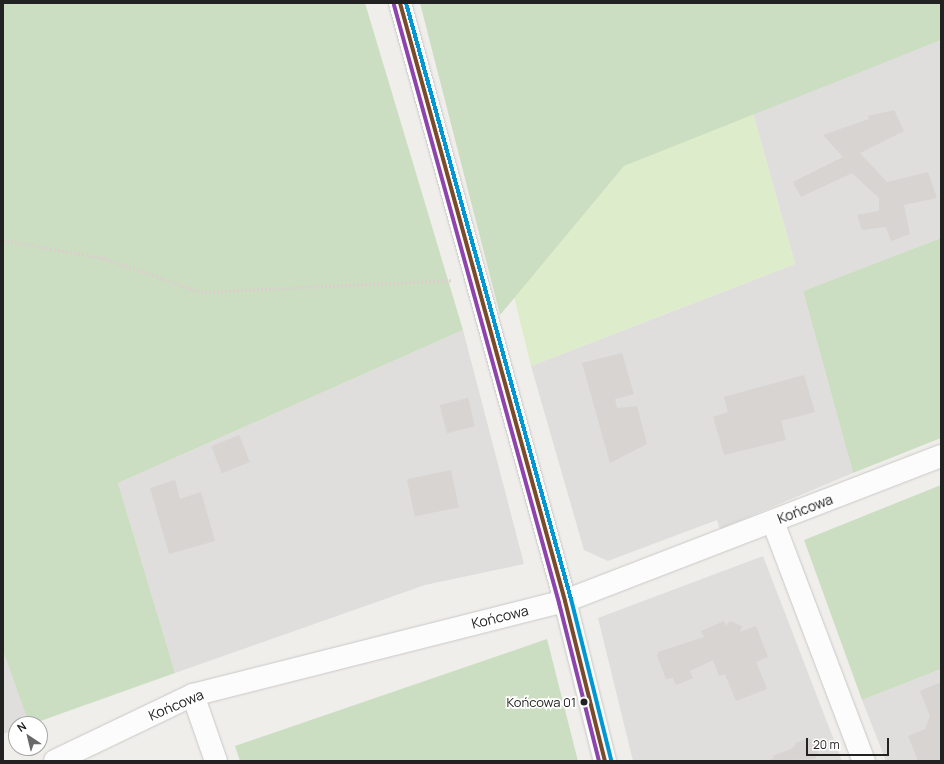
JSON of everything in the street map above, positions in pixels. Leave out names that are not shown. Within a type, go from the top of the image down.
[{"type":"street","points":[[400,3],[478,279],[565,601],[605,761]]},
{"type":"street","name":"Końcowa","points":[[55,761],[193,694],[565,601],[941,456]]},
{"type":"street","points":[[773,522],[864,761]]},
{"type":"street","points":[[193,694],[216,761]]},
{"type":"path","points":[[3,240],[103,258],[201,292],[478,279]]},
{"type":"shaded area","points":[[941,40],[941,238],[803,291],[853,473],[720,529],[717,520],[608,561],[584,550],[531,366],[795,264],[753,113]]},
{"type":"shaded area","points":[[463,330],[524,564],[425,585],[175,673],[118,483]]},
{"type":"shaded area","points":[[763,556],[842,761],[633,761],[598,618]]},
{"type":"shaded area","points":[[3,651],[26,716],[8,716],[8,732],[3,734]]},
{"type":"shaded area","points":[[941,669],[941,761],[886,761],[862,700]]},
{"type":"green space","points":[[3,3],[365,3],[463,330],[118,483],[175,673],[48,718],[48,716],[26,716],[3,651]]},
{"type":"green space","points":[[420,3],[941,3],[941,40],[624,166],[500,315]]},
{"type":"green space","points":[[753,113],[795,264],[531,366],[514,297],[624,166]]},
{"type":"green space","points":[[941,238],[941,438],[853,473],[803,291]]},
{"type":"green space","points":[[941,485],[941,669],[862,700],[804,540]]},
{"type":"green space","points":[[547,639],[578,761],[240,761],[235,746]]},
{"type":"building","points":[[894,110],[904,131],[860,153],[887,182],[928,172],[937,198],[904,205],[910,234],[891,241],[886,227],[862,230],[857,215],[879,211],[879,198],[852,173],[801,197],[793,182],[843,157],[823,135],[869,119],[868,116]]},
{"type":"building","points":[[622,353],[634,394],[615,399],[617,408],[637,406],[647,444],[610,463],[582,363]]},
{"type":"building","points":[[804,375],[815,412],[781,421],[786,440],[724,455],[713,417],[728,412],[724,397]]},
{"type":"building","points":[[468,398],[475,426],[447,433],[440,405]]},
{"type":"building","points":[[239,435],[250,462],[222,473],[211,446]]},
{"type":"building","points":[[451,470],[459,507],[415,517],[407,479]]},
{"type":"building","points":[[175,480],[180,499],[201,492],[215,541],[169,554],[150,488]]},
{"type":"building","points":[[724,621],[726,626],[730,621],[742,626],[740,632],[756,626],[768,657],[756,662],[767,689],[736,701],[725,674],[719,676],[713,660],[690,671],[693,678],[676,685],[673,678],[666,679],[657,656],[658,652],[704,637],[701,631]]},
{"type":"building","points":[[941,682],[941,761],[918,761],[908,736],[925,729],[930,716],[920,691]]},
{"type":"building","points":[[808,738],[814,742],[818,753],[815,759],[767,761],[774,758],[773,756],[793,748],[796,743]]},
{"type":"transit line","points":[[400,3],[565,601],[605,761]]},
{"type":"transit line","points":[[406,3],[571,599],[611,760]]},
{"type":"transit line","points":[[394,5],[559,603],[599,761]]},
{"type":"place","name":"Końcowa 01","points":[[584,702]]}]
